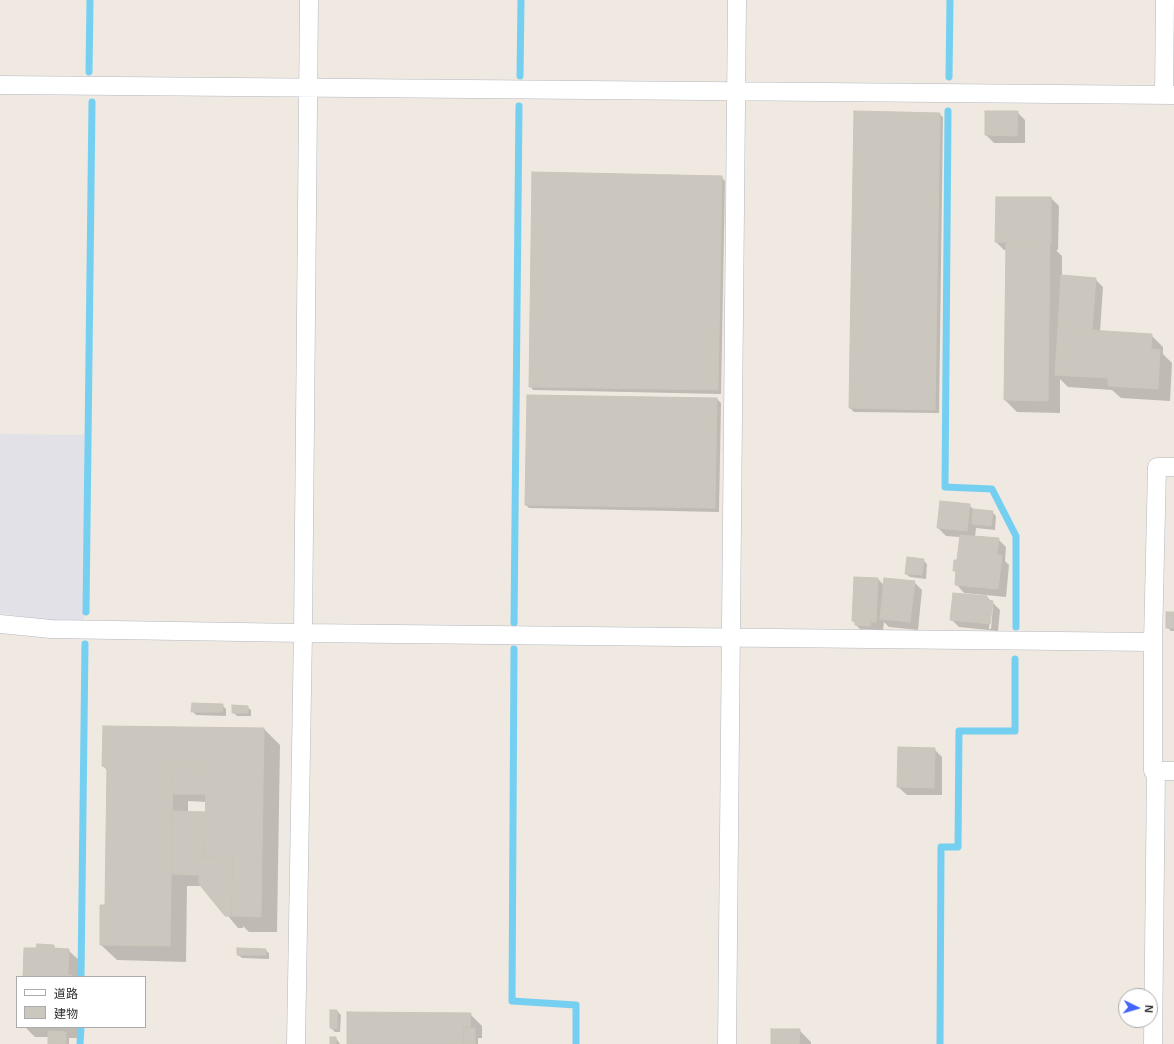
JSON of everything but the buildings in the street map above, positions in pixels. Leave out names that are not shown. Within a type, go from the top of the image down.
[{"type":"street","points":[[296,1044],[303,633],[308,0]]},
{"type":"street","points":[[727,1044],[737,0]]},
{"type":"street","points":[[0,85],[1169,95],[1165,0]]},
{"type":"street","points":[[1153,1044],[1165,771],[1153,771],[1153,642],[1157,467],[1174,467]]},
{"type":"street","points":[[0,624],[51,629],[303,633],[1153,642]]},
{"type":"shaded area","points":[[0,434],[84,435],[84,622],[52,621],[0,613]]},
{"type":"waterway","points":[[89,72],[90,0]]},
{"type":"waterway","points":[[520,76],[521,0]]},
{"type":"waterway","points":[[949,77],[950,0]]},
{"type":"waterway","points":[[86,612],[92,102]]},
{"type":"waterway","points":[[514,623],[519,106]]},
{"type":"waterway","points":[[948,111],[945,487],[992,489],[1016,536],[1016,627]]},
{"type":"waterway","points":[[81,976],[85,644]]},
{"type":"waterway","points":[[514,649],[512,1001],[576,1005],[576,1044]]},
{"type":"waterway","points":[[940,1044],[941,847],[958,847],[959,731],[1015,731],[1015,659]]},
{"type":"waterway","points":[[80,1044],[81,1028]]}]
